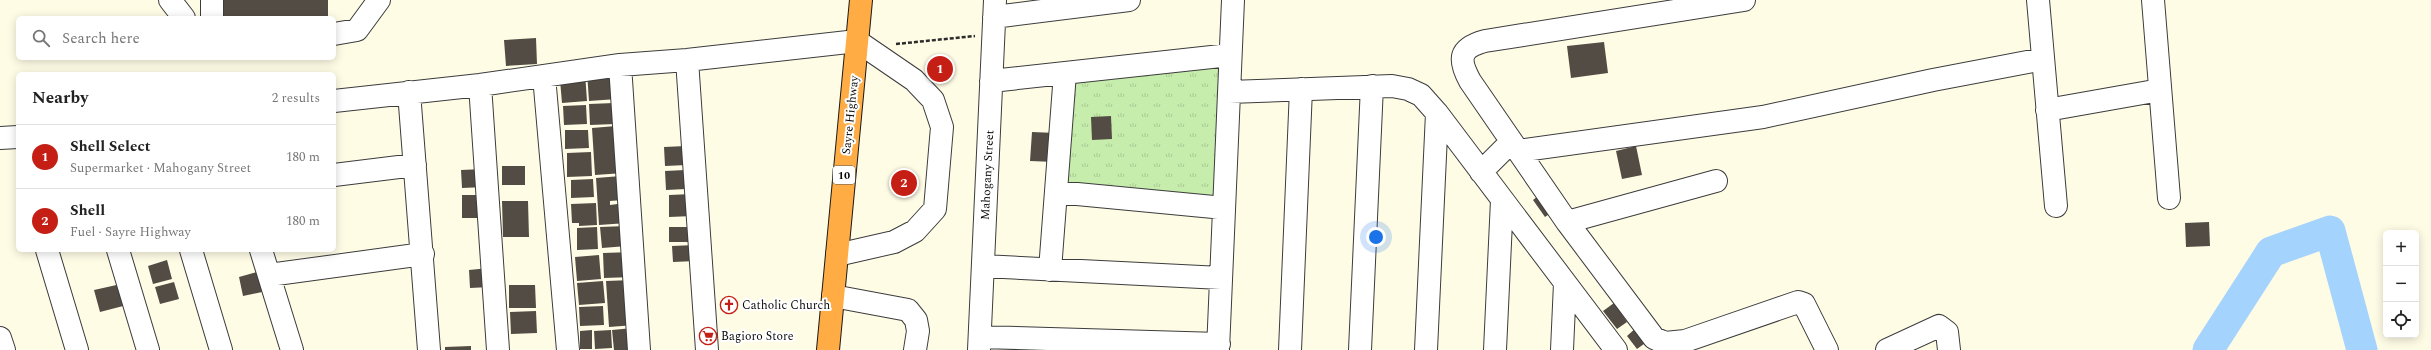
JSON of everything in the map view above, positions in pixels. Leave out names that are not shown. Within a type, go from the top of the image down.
[{"type":"highway","name":"Sayre Highway","points":[[828,350],[861,0]]},
{"type":"street","points":[[170,0],[182,16]]},
{"type":"street","points":[[212,0],[212,16]]},
{"type":"street","points":[[336,34],[357,30],[379,0]]},
{"type":"street","points":[[994,17],[1129,0]]},
{"type":"street","points":[[980,343],[1218,347],[1233,0]]},
{"type":"street","points":[[1744,0],[1472,44],[1462,58],[1464,69],[1514,147],[1567,222],[1658,341],[1665,343],[1685,341],[1798,302],[1804,304],[1828,350]]},
{"type":"street","points":[[2038,0],[2056,206]]},
{"type":"street","points":[[2153,0],[2169,198]]},
{"type":"street","name":"Mahogany Street","points":[[980,343],[994,17]]},
{"type":"street","points":[[336,101],[480,85],[620,65],[687,60],[857,41],[914,80],[933,100],[942,127],[935,209],[915,231],[894,242],[837,255]]},
{"type":"street","points":[[991,81],[1230,55]]},
{"type":"street","points":[[1481,172],[1514,147],[1763,117],[1933,80],[2044,59]]},
{"type":"street","points":[[687,60],[706,350]]},
{"type":"street","points":[[620,65],[639,350]]},
{"type":"street","points":[[1050,270],[1064,73]]},
{"type":"street","points":[[544,76],[568,350]]},
{"type":"street","points":[[480,85],[498,350]]},
{"type":"street","points":[[1229,92],[1372,86],[1408,89],[1421,95],[1437,113],[1616,350]]},
{"type":"street","points":[[1360,350],[1372,86]]},
{"type":"street","points":[[1290,350],[1301,89]]},
{"type":"street","points":[[2047,110],[2160,90]]},
{"type":"street","points":[[409,92],[423,254],[429,350]]},
{"type":"street","points":[[1426,350],[1437,113]]},
{"type":"street","points":[[336,175],[415,165]]},
{"type":"street","points":[[1567,222],[1716,181]]},
{"type":"street","points":[[1056,192],[1224,208]]},
{"type":"street","points":[[1495,350],[1502,200]]},
{"type":"street","points":[[48,252],[77,350]]},
{"type":"street","points":[[119,252],[148,350]]},
{"type":"street","points":[[192,252],[221,350]]},
{"type":"street","points":[[262,252],[292,350]]},
{"type":"street","points":[[269,275],[423,254]]},
{"type":"street","points":[[983,266],[1222,278]]},
{"type":"street","points":[[1562,350],[1565,283]]},
{"type":"street","points":[[833,296],[908,310],[916,320],[918,331],[915,350]]},
{"type":"street","points":[[1887,350],[1939,326],[1946,332],[1949,350]]},
{"type":"street","points":[[0,338],[4,350]]},
{"type":"path","points":[[888,43],[904,44],[994,17]]},
{"type":"green space","points":[[1222,64],[1215,199],[1067,185],[1073,82]]},
{"type":"building","points":[[218,0],[328,0],[328,16],[218,16]]},
{"type":"building","points":[[536,38],[537,64],[506,66],[504,40]]},
{"type":"building","points":[[1604,42],[1608,73],[1571,78],[1567,46]]},
{"type":"building","points":[[609,70],[610,79],[616,79],[617,99],[589,101],[587,72]]},
{"type":"building","points":[[585,73],[587,101],[562,103],[560,80]]},
{"type":"building","points":[[614,103],[615,124],[590,125],[589,104]]},
{"type":"building","points":[[586,105],[587,124],[564,125],[563,106]]},
{"type":"building","points":[[1111,116],[1112,139],[1092,140],[1091,117]]},
{"type":"building","points":[[616,126],[624,173],[595,175],[592,128]]},
{"type":"building","points":[[565,130],[588,130],[589,148],[565,149]]},
{"type":"building","points":[[1032,132],[1056,133],[1055,162],[1030,161]]},
{"type":"building","points":[[686,146],[687,165],[665,166],[664,147]]},
{"type":"building","points":[[1636,146],[1642,175],[1622,179],[1616,151]]},
{"type":"building","points":[[591,152],[592,176],[567,177],[567,153]]},
{"type":"building","points":[[502,166],[525,166],[525,185],[502,185]]},
{"type":"building","points":[[484,169],[485,187],[462,188],[461,170]]},
{"type":"building","points":[[685,170],[686,189],[666,190],[665,171]]},
{"type":"building","points":[[621,176],[623,200],[610,201],[610,205],[625,203],[627,223],[599,225],[596,178]]},
{"type":"building","points":[[593,179],[594,197],[571,198],[571,180]]},
{"type":"building","points":[[1542,193],[1555,210],[1545,217],[1533,200]]},
{"type":"building","points":[[692,194],[693,216],[669,217],[669,195]]},
{"type":"building","points":[[462,195],[483,195],[483,218],[462,218]]},
{"type":"building","points":[[502,201],[528,201],[529,237],[503,237]]},
{"type":"building","points":[[596,203],[597,225],[579,226],[579,223],[572,223],[571,204]]},
{"type":"building","points":[[2209,222],[2210,246],[2186,247],[2185,223]]},
{"type":"building","points":[[626,226],[627,246],[602,248],[600,227]]},
{"type":"building","points":[[597,227],[598,249],[577,250],[577,228]]},
{"type":"building","points":[[669,227],[693,227],[694,242],[669,242]]},
{"type":"building","points":[[695,245],[696,261],[673,262],[672,246]]},
{"type":"building","points":[[632,252],[633,277],[604,278],[603,253]]},
{"type":"building","points":[[599,255],[601,279],[577,281],[575,257]]},
{"type":"building","points":[[167,260],[172,279],[153,284],[148,266]]},
{"type":"building","points":[[489,268],[490,287],[470,288],[469,270]]},
{"type":"building","points":[[257,272],[262,292],[243,296],[239,277]]},
{"type":"building","points":[[632,280],[635,325],[609,327],[606,281]]},
{"type":"building","points":[[603,281],[605,303],[579,305],[577,283]]},
{"type":"building","points":[[174,282],[179,299],[160,304],[155,287]]},
{"type":"building","points":[[121,284],[127,305],[100,312],[94,290]]},
{"type":"building","points":[[509,285],[535,285],[536,308],[509,308]]},
{"type":"building","points":[[1614,303],[1627,322],[1617,329],[1603,311]]},
{"type":"building","points":[[603,306],[604,325],[580,326],[579,307]]},
{"type":"building","points":[[536,311],[537,333],[511,334],[510,312]]},
{"type":"building","points":[[1637,327],[1648,341],[1637,349],[1627,336]]},
{"type":"building","points":[[633,328],[636,350],[614,350],[612,330]]},
{"type":"building","points":[[592,330],[592,349],[580,349],[580,331]]},
{"type":"building","points":[[611,330],[612,348],[595,349],[594,331]]},
{"type":"building","points":[[471,346],[471,350],[445,350],[445,347]]},
{"type":"waterway","points":[[2208,350],[2271,252],[2330,231],[2362,350]]},
{"type":"place","name":"Shell Select","points":[[940,69]]},
{"type":"place","name":"Shell","points":[[904,183]]},
{"type":"place","name":"Catholic Church","points":[[729,305]]},
{"type":"place","name":"Bagioro Store","points":[[708,336]]}]
